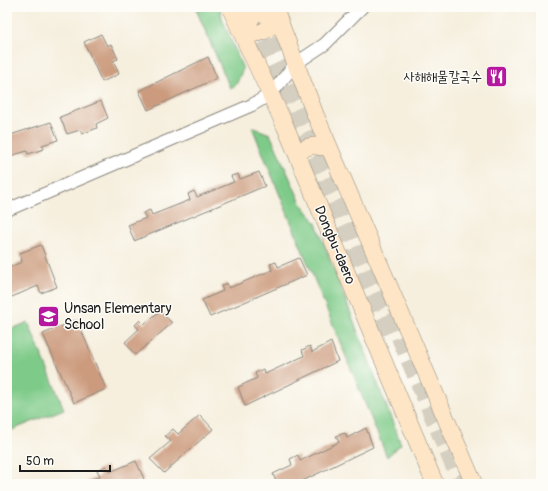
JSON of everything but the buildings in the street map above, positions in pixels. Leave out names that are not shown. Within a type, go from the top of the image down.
[{"type":"main road","name":"Dongbu-daero","points":[[230,7],[259,14],[295,64],[329,148],[474,484]]},
{"type":"main road","name":"Dongbu-daero","points":[[259,14],[252,57],[271,94],[297,154],[435,484]]},
{"type":"main road","points":[[297,154],[302,149],[313,144],[329,148]]},
{"type":"street","points":[[7,210],[252,106],[271,94],[295,64],[325,44],[362,7]]},
{"type":"green space","points":[[195,7],[220,7],[222,18],[243,69],[236,85],[230,88]]},
{"type":"green space","points":[[252,127],[270,134],[301,203],[316,223],[401,444],[387,457]]},
{"type":"green space","points":[[28,322],[64,409],[7,432],[7,331]]},
{"type":"tunnel","points":[[264,14],[461,484]]},
{"type":"tunnel","points":[[251,20],[387,337]]},
{"type":"place","name":"사해해물칼국수","points":[[497,76]]},
{"type":"place","name":"Unsan Elementary School","points":[[48,316]]}]
